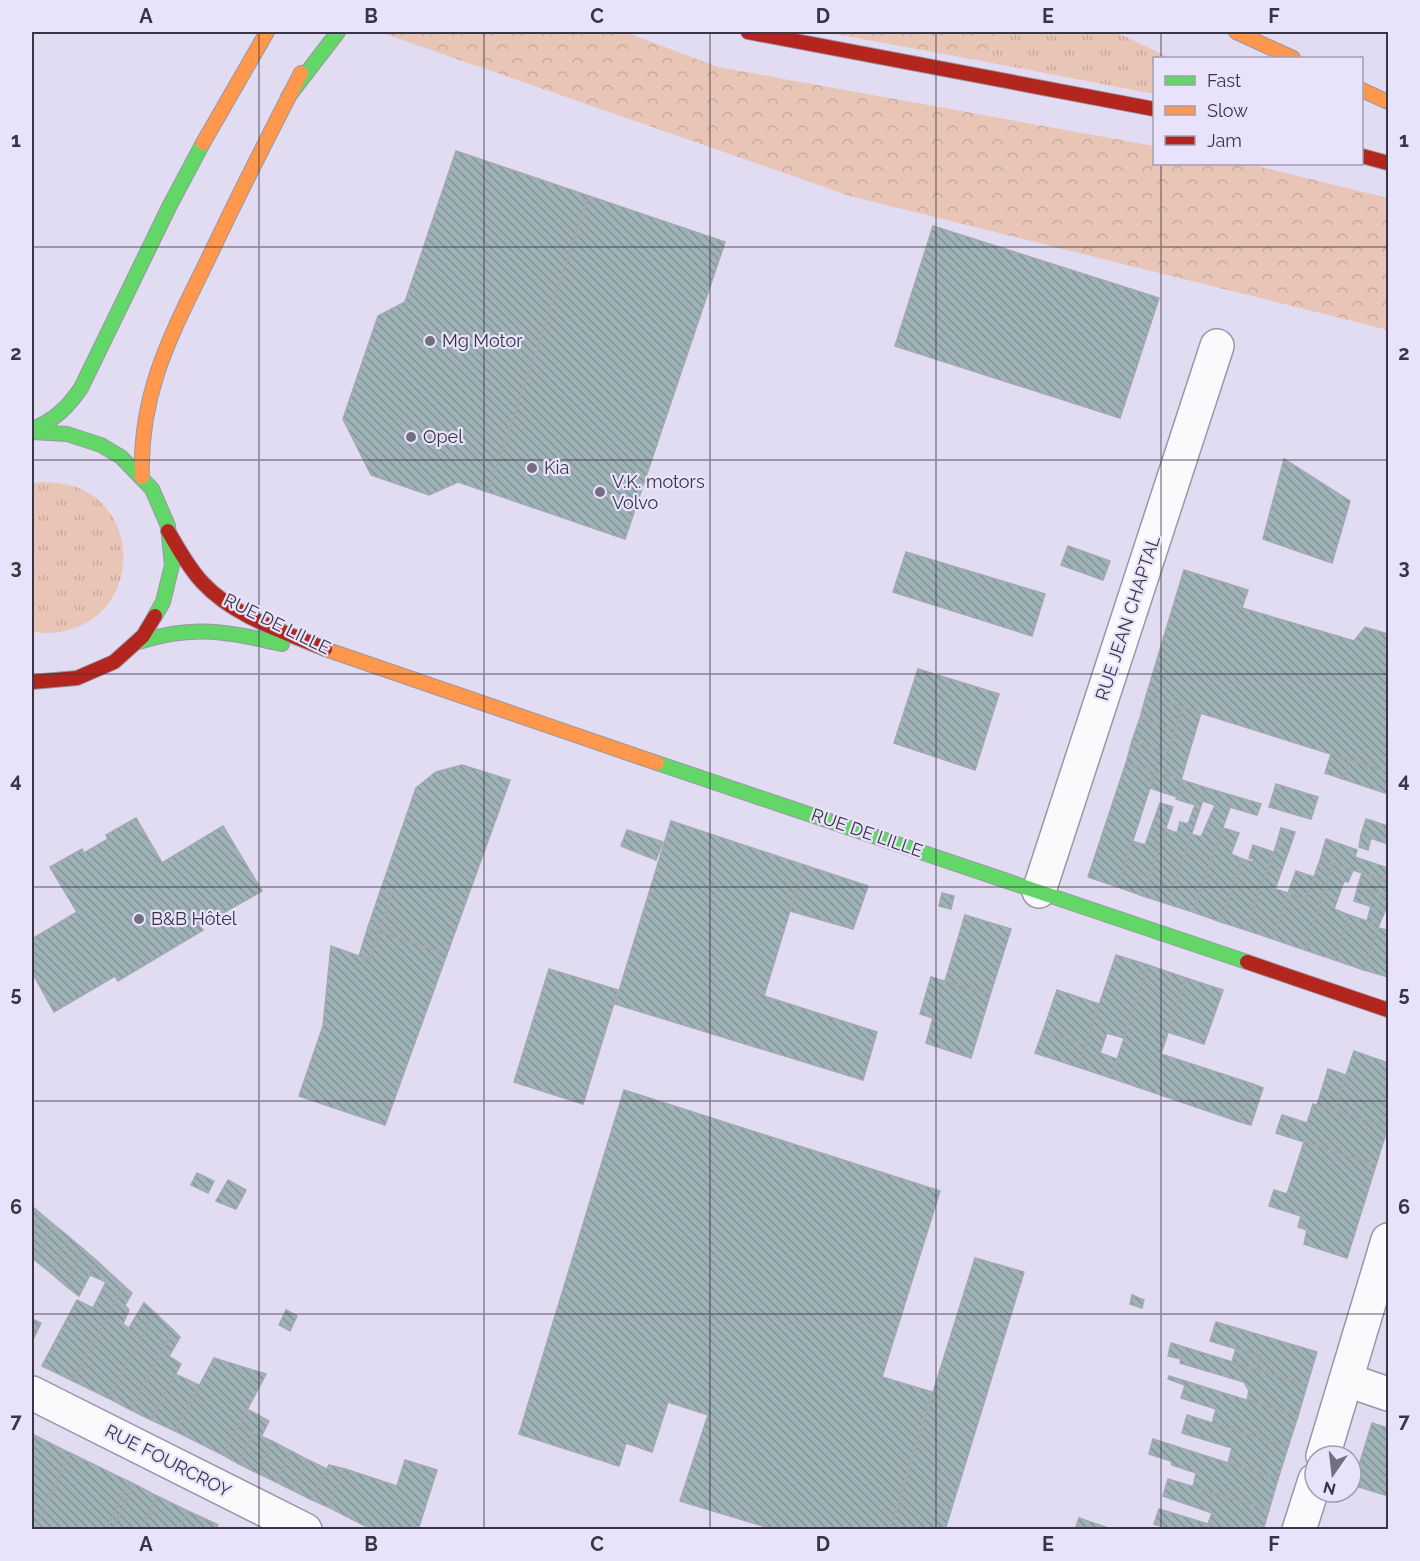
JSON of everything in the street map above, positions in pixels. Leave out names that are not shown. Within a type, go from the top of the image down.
[{"type":"main road","points":[[32,431],[56,418],[81,388],[177,188],[237,78],[267,32]]},
{"type":"main road","points":[[142,477],[141,435],[152,385],[214,246],[321,32]]},
{"type":"main road","points":[[288,97],[338,32]]},
{"type":"main road","points":[[748,32],[1153,109]]},
{"type":"main road","points":[[1236,32],[1291,57]]},
{"type":"main road","points":[[1363,90],[1389,102]]},
{"type":"main road","points":[[1363,156],[1389,163]]},
{"type":"main road","points":[[32,431],[75,435],[112,450],[142,477],[154,493],[163,512],[172,550],[167,590],[151,626],[139,642],[112,664],[80,678],[63,682],[32,682]]},
{"type":"main road","name":"RUE DE LILLE","points":[[168,531],[193,571],[208,589],[225,602],[345,657],[1389,1010]]},
{"type":"main road","name":"RUE DE LILLE","points":[[139,642],[174,631],[215,630],[345,657]]},
{"type":"street","name":"RUE JEAN CHAPTAL","points":[[1039,891],[1217,346]]},
{"type":"street","points":[[1327,1444],[1389,1240]]},
{"type":"street","points":[[1347,1380],[1389,1394]]},
{"type":"street","name":"RUE FOURCROY","points":[[32,1393],[305,1530]]},
{"type":"street","points":[[1299,1530],[1307,1504]]},
{"type":"green space","points":[[386,32],[625,32],[718,67],[1153,146],[1153,165],[1253,165],[1388,198],[1388,330],[850,196],[385,34]]},
{"type":"green space","points":[[824,32],[999,32],[987,62]]},
{"type":"green space","points":[[999,32],[1116,32],[1168,57],[1153,57],[1153,94],[987,62]]},
{"type":"green space","points":[[40,482],[70,485],[96,498],[111,514],[120,533],[123,553],[122,573],[115,592],[104,609],[88,622],[68,630],[50,633],[32,631],[32,484]]},
{"type":"building","points":[[456,151],[589,196],[488,492],[458,482],[429,495],[371,475],[343,419],[378,316],[405,302]]},
{"type":"building","points":[[589,196],[725,242],[625,539],[488,492]]},
{"type":"building","points":[[933,226],[1159,298],[1120,418],[895,346]]},
{"type":"building","points":[[1284,459],[1350,501],[1332,563],[1263,539]]},
{"type":"building","points":[[1068,546],[1110,561],[1103,580],[1061,565]]},
{"type":"building","points":[[906,552],[1045,594],[1032,636],[893,592]]},
{"type":"building","points":[[1184,570],[1248,590],[1242,608],[1354,641],[1365,627],[1388,634],[1388,772],[1146,696]]},
{"type":"building","points":[[918,669],[999,694],[975,770],[894,743]]},
{"type":"building","points":[[1146,696],[1183,707],[1175,730],[1140,718]]},
{"type":"building","points":[[1183,707],[1201,713],[1181,780],[1126,763],[1132,741],[1168,752]]},
{"type":"building","points":[[1140,718],[1175,730],[1168,752],[1132,741]]},
{"type":"building","points":[[1331,754],[1350,760],[1343,779],[1325,773]]},
{"type":"building","points":[[1350,760],[1388,772],[1388,794],[1343,779]]},
{"type":"building","points":[[1126,763],[1155,772],[1118,887],[1088,877]]},
{"type":"building","points":[[462,765],[510,780],[447,954],[379,932],[392,893],[381,889],[416,788],[436,772]]},
{"type":"building","points":[[1155,772],[1182,780],[1177,797],[1150,788]]},
{"type":"building","points":[[1182,780],[1207,788],[1168,904],[1143,896],[1166,829],[1177,833],[1180,822],[1188,824],[1195,805],[1176,799]]},
{"type":"building","points":[[1276,784],[1318,797],[1311,819],[1269,807]]},
{"type":"building","points":[[1207,788],[1234,796],[1193,912],[1168,904],[1191,834],[1201,837],[1215,805],[1203,801]]},
{"type":"building","points":[[1234,796],[1261,804],[1257,815],[1230,807]]},
{"type":"building","points":[[1160,803],[1173,807],[1143,896],[1118,887],[1132,841],[1145,845]]},
{"type":"building","name":"B&B Hôtel","points":[[136,818],[162,863],[223,826],[262,891],[200,926],[203,930],[118,981],[115,976],[54,1012],[32,972],[32,939],[77,912],[50,867],[82,849],[84,853],[108,839],[106,835]]},
{"type":"building","points":[[1366,819],[1388,826],[1388,844],[1361,835]]},
{"type":"building","points":[[671,821],[804,865],[764,996],[877,1032],[863,1080],[615,1004]]},
{"type":"building","points":[[1223,828],[1239,833],[1231,854],[1242,859],[1221,922],[1193,912]]},
{"type":"building","points":[[1281,828],[1295,832],[1289,850],[1276,846]]},
{"type":"building","points":[[627,830],[663,842],[656,860],[621,846]]},
{"type":"building","points":[[1361,835],[1371,838],[1368,850],[1359,847]]},
{"type":"building","points":[[1326,839],[1357,850],[1355,857],[1388,868],[1388,881],[1320,860]]},
{"type":"building","points":[[1253,845],[1273,852],[1246,930],[1221,922],[1242,859],[1253,862],[1254,860],[1249,858]]},
{"type":"building","points":[[1276,846],[1289,850],[1275,889],[1288,893],[1273,939],[1246,930]]},
{"type":"building","points":[[1320,860],[1333,864],[1305,950],[1273,939],[1288,893],[1306,899]]},
{"type":"building","points":[[1333,864],[1353,870],[1348,882],[1344,881],[1334,909],[1349,915],[1335,960],[1305,950]]},
{"type":"building","points":[[804,865],[868,886],[853,929],[790,911]]},
{"type":"building","points":[[1296,871],[1314,877],[1306,899],[1288,893]]},
{"type":"building","points":[[1362,873],[1388,881],[1388,896],[1358,886]]},
{"type":"building","points":[[1358,886],[1388,896],[1388,912],[1354,901]]},
{"type":"building","points":[[381,889],[392,893],[379,932],[368,927]]},
{"type":"building","points":[[942,893],[954,896],[951,909],[939,906]]},
{"type":"building","points":[[1371,906],[1385,911],[1379,925],[1367,921]]},
{"type":"building","points":[[965,915],[1011,929],[990,995],[945,981]]},
{"type":"building","points":[[1349,915],[1379,925],[1364,970],[1335,960]]},
{"type":"building","points":[[368,927],[379,932],[370,960],[359,956]]},
{"type":"building","points":[[1378,928],[1388,930],[1388,977],[1364,970]]},
{"type":"building","points":[[379,932],[447,954],[385,1125],[299,1096],[323,1026],[331,946],[370,960]]},
{"type":"building","points":[[1116,955],[1148,965],[1124,1038],[1107,1033],[1100,1053],[1117,1059],[1111,1078],[1078,1067]]},
{"type":"building","points":[[1148,965],[1186,978],[1161,1054],[1253,1084],[1240,1122],[1111,1078]]},
{"type":"building","points":[[549,969],[618,990],[583,1104],[514,1082]]},
{"type":"building","points":[[931,977],[990,995],[971,1058],[926,1043],[933,1018],[920,1014]]},
{"type":"building","points":[[1186,978],[1223,990],[1204,1044],[1168,1032]]},
{"type":"building","points":[[1057,990],[1099,1004],[1086,1045],[1043,1031]]},
{"type":"building","points":[[1043,1031],[1086,1045],[1078,1067],[1035,1053]]},
{"type":"building","points":[[1354,1051],[1388,1063],[1388,1127],[1334,1111]]},
{"type":"building","points":[[1328,1069],[1346,1075],[1334,1111],[1317,1105]]},
{"type":"building","points":[[1253,1084],[1263,1088],[1251,1125],[1240,1122]]},
{"type":"building","points":[[624,1090],[940,1191],[882,1377],[932,1392],[890,1530],[776,1530],[680,1501],[708,1415],[668,1402],[652,1452],[626,1443],[619,1466],[519,1434]]},
{"type":"building","points":[[1313,1104],[1388,1127],[1376,1165],[1276,1133],[1282,1115],[1307,1123]]},
{"type":"building","points":[[1304,1142],[1376,1165],[1347,1258],[1304,1244],[1307,1230],[1298,1227],[1301,1216],[1269,1206],[1274,1190],[1287,1194]]},
{"type":"building","points":[[197,1173],[214,1181],[208,1193],[191,1185]]},
{"type":"building","points":[[228,1180],[246,1190],[236,1209],[216,1201]]},
{"type":"building","points":[[32,1206],[40,1213],[32,1231]]},
{"type":"building","points":[[40,1213],[53,1224],[36,1261],[32,1258],[32,1231]]},
{"type":"building","points":[[53,1224],[69,1237],[51,1273],[36,1261]]},
{"type":"building","points":[[69,1237],[83,1249],[66,1286],[51,1273]]},
{"type":"building","points":[[83,1249],[97,1261],[79,1296],[66,1286]]},
{"type":"building","points":[[975,1258],[1024,1272],[945,1530],[890,1530]]},
{"type":"building","points":[[97,1261],[124,1286],[73,1381],[42,1366],[77,1300],[93,1308],[106,1282],[90,1275]]},
{"type":"building","points":[[124,1286],[132,1293],[125,1305],[129,1310],[123,1324],[129,1328],[144,1303],[155,1313],[108,1398],[73,1381]]},
{"type":"building","points":[[1132,1295],[1144,1300],[1142,1308],[1130,1304]]},
{"type":"building","points":[[286,1310],[297,1316],[290,1331],[279,1325]]},
{"type":"building","points":[[155,1313],[173,1330],[131,1410],[108,1398]]},
{"type":"building","points":[[32,1319],[41,1323],[32,1342]]},
{"type":"building","points":[[1216,1322],[1317,1352],[1307,1385],[1256,1369],[1260,1356],[1210,1341]]},
{"type":"building","points":[[173,1330],[180,1337],[169,1356],[181,1364],[151,1420],[131,1410]]},
{"type":"building","points":[[1171,1343],[1307,1385],[1298,1416],[1247,1400],[1249,1391],[1244,1382],[1180,1363],[1181,1359],[1168,1356]]},
{"type":"building","points":[[1236,1348],[1260,1356],[1256,1369],[1232,1362]]},
{"type":"building","points":[[214,1358],[266,1374],[223,1455],[175,1431]]},
{"type":"building","points":[[175,1374],[199,1385],[175,1431],[151,1420]]},
{"type":"building","points":[[1169,1376],[1298,1416],[1288,1447],[1212,1424],[1216,1409],[1181,1398],[1185,1385],[1168,1379]]},
{"type":"building","points":[[247,1409],[269,1421],[261,1437],[239,1425]]},
{"type":"building","points":[[1187,1415],[1288,1447],[1278,1479],[1228,1463],[1232,1448],[1182,1433]]},
{"type":"building","points":[[1372,1423],[1388,1428],[1388,1496],[1363,1488],[1363,1452]]},
{"type":"building","points":[[239,1425],[254,1433],[239,1464],[223,1455]]},
{"type":"building","points":[[254,1433],[272,1441],[257,1473],[239,1464]]},
{"type":"building","points":[[32,1434],[70,1453],[34,1530],[32,1530]]},
{"type":"building","points":[[1153,1439],[1278,1479],[1269,1510],[1193,1487],[1196,1473],[1149,1454]]},
{"type":"building","points":[[272,1441],[291,1451],[276,1482],[257,1473]]},
{"type":"building","points":[[291,1451],[308,1460],[292,1490],[276,1482]]},
{"type":"building","points":[[70,1453],[130,1482],[106,1530],[34,1530]]},
{"type":"building","points":[[308,1460],[327,1469],[312,1500],[292,1490]]},
{"type":"building","points":[[405,1460],[437,1470],[418,1530],[373,1530],[328,1507],[345,1469],[397,1486]]},
{"type":"building","points":[[329,1465],[345,1469],[328,1507],[312,1500]]},
{"type":"building","points":[[1168,1479],[1269,1510],[1263,1530],[1226,1530],[1208,1524],[1212,1513],[1163,1496]]},
{"type":"building","points":[[130,1482],[134,1484],[112,1530],[106,1530]]},
{"type":"building","points":[[134,1484],[157,1496],[141,1530],[112,1530]]},
{"type":"building","points":[[157,1496],[188,1511],[179,1530],[141,1530]]},
{"type":"building","points":[[1159,1509],[1226,1530],[1172,1530],[1154,1524]]},
{"type":"building","points":[[188,1511],[218,1525],[216,1530],[179,1530]]},
{"type":"building","points":[[1079,1518],[1114,1530],[1075,1530]]},
{"type":"traffic: fast","points":[[288,97],[338,32]]},
{"type":"traffic: fast","points":[[32,429],[60,413],[81,388],[169,207],[203,143]]},
{"type":"traffic: fast","points":[[32,432],[67,434],[101,445],[121,457],[152,489],[168,526],[172,565],[163,602],[155,616]]},
{"type":"traffic: fast","points":[[139,642],[177,633],[210,632],[227,633],[282,644]]},
{"type":"traffic: fast","points":[[657,763],[1247,962]]},
{"type":"traffic: slow","points":[[203,143],[267,32]]},
{"type":"traffic: slow","points":[[1236,32],[1291,57]]},
{"type":"traffic: slow","points":[[142,477],[146,416],[153,388],[172,335],[301,73]]},
{"type":"traffic: slow","points":[[1363,90],[1388,102]]},
{"type":"traffic: slow","points":[[325,649],[657,763]]},
{"type":"traffic: jam","points":[[748,32],[1153,109]]},
{"type":"traffic: jam","points":[[1363,156],[1388,163]]},
{"type":"traffic: jam","points":[[168,531],[192,570],[215,594],[244,614],[325,649]]},
{"type":"traffic: jam","points":[[32,682],[77,678],[114,662],[143,636],[155,616]]},
{"type":"traffic: jam","points":[[1247,962],[1388,1010]]},
{"type":"place","name":"Mg Motor","points":[[430,341]]},
{"type":"place","name":"Opel","points":[[411,437]]},
{"type":"place","name":"Kia","points":[[532,468]]},
{"type":"place","name":"V.K. motors Volvo","points":[[600,492]]},
{"type":"place","name":"B&B Hôtel","points":[[139,919]]}]
